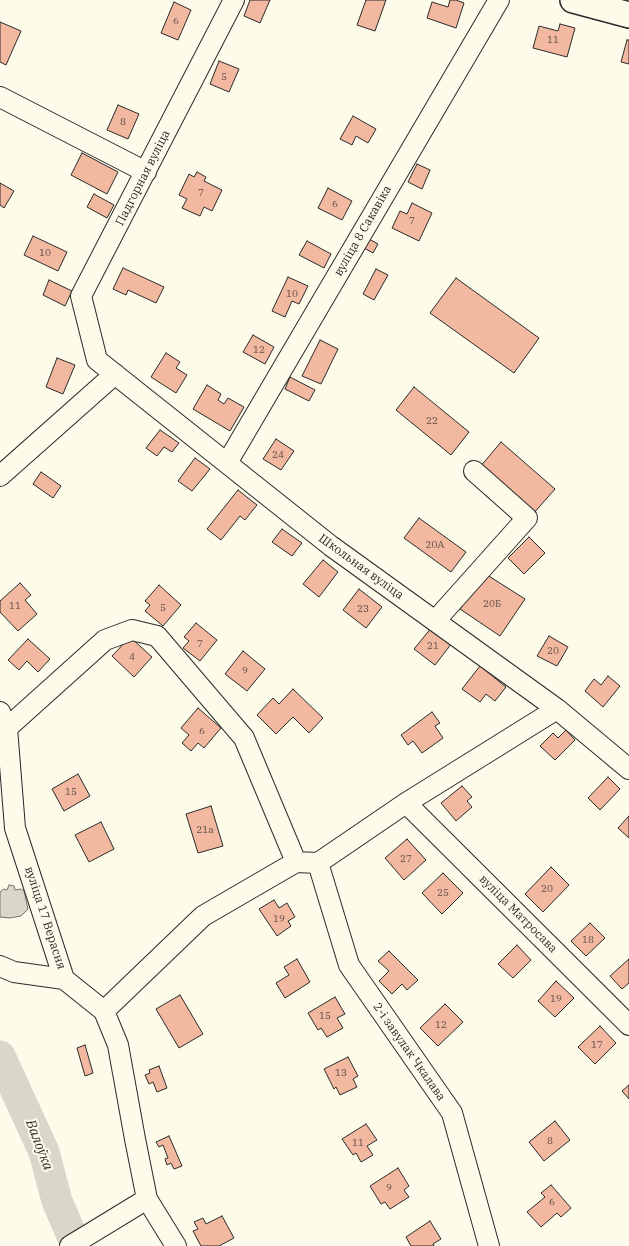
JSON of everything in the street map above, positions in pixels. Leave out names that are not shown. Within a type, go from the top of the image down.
[{"type":"main road","points":[[573,0],[629,15]]},
{"type":"street","name":"Падгорная вуліца","points":[[97,360],[81,296],[234,0]]},
{"type":"street","name":"вуліца 8 Сакавіка","points":[[227,462],[499,0]]},
{"type":"street","points":[[0,97],[146,172]]},
{"type":"street","name":"Школьная вуліца","points":[[97,360],[331,546],[557,708],[629,769]]},
{"type":"street","points":[[0,476],[116,374]]},
{"type":"street","points":[[435,621],[527,518],[474,471]]},
{"type":"street","points":[[3,720],[105,640],[132,630],[157,636],[244,738],[296,862]]},
{"type":"street","points":[[104,1011],[203,916],[296,862],[318,863],[406,803],[557,708]]},
{"type":"street","name":"вуліца 17 Верасня","points":[[3,720],[15,828],[64,979],[104,1011],[118,1045],[148,1199],[176,1246]]},
{"type":"street","name":"вуліца Матросава","points":[[406,803],[629,1025]]},
{"type":"street","name":"2-і завулак Чкалава","points":[[318,863],[349,965],[452,1113],[489,1246]]},
{"type":"street","points":[[5,974],[64,979]]},
{"type":"street","points":[[70,1246],[148,1199]]},
{"type":"shaded area","points":[[9,885],[14,886],[15,890],[21,889],[24,891],[28,909],[21,916],[0,917],[0,892],[4,889],[7,890]]},
{"type":"building","points":[[250,0],[270,0],[260,23],[244,16]]},
{"type":"building","points":[[366,0],[386,0],[375,31],[357,25]]},
{"type":"building","points":[[450,0],[464,3],[456,28],[427,18],[432,2],[448,7]]},
{"type":"building","points":[[174,2],[191,10],[178,40],[161,33]]},
{"type":"building","points":[[0,22],[21,31],[6,65],[0,62]]},
{"type":"building","points":[[560,24],[575,28],[567,57],[533,48],[539,26],[558,31]]},
{"type":"building","points":[[627,40],[629,40],[629,64],[621,62]]},
{"type":"building","points":[[219,61],[239,69],[229,92],[210,84]]},
{"type":"building","points":[[118,105],[139,114],[128,139],[107,130]]},
{"type":"building","points":[[353,116],[376,129],[368,143],[356,136],[352,145],[340,139]]},
{"type":"building","points":[[82,153],[118,172],[107,194],[71,175]]},
{"type":"building","points":[[417,164],[430,170],[422,189],[408,182]]},
{"type":"building","points":[[197,172],[206,177],[204,181],[222,190],[212,211],[204,207],[200,216],[182,208],[187,199],[179,195],[189,174],[194,177]]},
{"type":"building","points":[[0,183],[14,191],[4,208],[0,205]]},
{"type":"building","points":[[328,188],[352,201],[342,220],[318,208]]},
{"type":"building","points":[[94,194],[114,205],[107,218],[87,207]]},
{"type":"building","points":[[412,203],[432,213],[419,241],[392,228],[400,211],[407,214]]},
{"type":"building","points":[[33,236],[67,252],[58,271],[24,255]]},
{"type":"building","points":[[369,239],[378,244],[373,253],[364,248]]},
{"type":"building","points":[[307,241],[331,254],[324,268],[299,255]]},
{"type":"building","points":[[123,268],[164,287],[156,303],[128,290],[126,295],[113,289]]},
{"type":"building","points":[[376,269],[388,275],[374,300],[363,294]]},
{"type":"building","points":[[288,277],[308,286],[299,304],[292,301],[285,317],[272,311]]},
{"type":"building","points":[[456,278],[539,338],[514,373],[430,313]]},
{"type":"building","points":[[49,280],[72,291],[65,306],[43,295]]},
{"type":"building","points":[[253,335],[274,347],[265,364],[243,352]]},
{"type":"building","points":[[320,340],[338,349],[321,384],[302,376]]},
{"type":"building","points":[[166,353],[180,362],[176,368],[187,375],[176,393],[151,377]]},
{"type":"building","points":[[57,358],[75,365],[63,394],[46,387]]},
{"type":"building","points":[[290,377],[315,390],[309,401],[285,389]]},
{"type":"building","points":[[207,385],[221,394],[218,400],[224,404],[228,398],[244,407],[230,431],[193,409]]},
{"type":"building","points":[[414,387],[469,432],[451,455],[396,410]]},
{"type":"building","points":[[160,430],[179,443],[172,452],[164,447],[157,456],[146,448]]},
{"type":"building","points":[[276,439],[294,451],[281,470],[263,459]]},
{"type":"building","points":[[501,442],[555,489],[533,514],[480,467]]},
{"type":"building","points":[[195,458],[210,469],[192,491],[178,481]]},
{"type":"building","points":[[41,472],[61,486],[53,498],[33,484]]},
{"type":"building","points":[[238,490],[257,505],[245,520],[240,516],[221,540],[207,529]]},
{"type":"building","points":[[419,518],[466,552],[451,572],[404,538]]},
{"type":"building","points":[[282,529],[302,543],[292,556],[272,542]]},
{"type":"building","points":[[529,537],[545,553],[524,574],[508,558]]},
{"type":"building","points":[[323,560],[338,572],[319,597],[303,584]]},
{"type":"building","points":[[484,573],[525,599],[500,636],[460,609]]},
{"type":"building","points":[[20,583],[31,595],[25,600],[37,614],[18,631],[0,612],[0,601]]},
{"type":"building","points":[[159,585],[181,605],[163,626],[145,611],[150,605],[145,601]]},
{"type":"building","points":[[359,589],[382,607],[366,628],[343,610]]},
{"type":"building","points":[[196,623],[217,640],[200,661],[183,648],[189,641],[184,637]]},
{"type":"building","points":[[432,627],[452,643],[435,665],[414,649]]},
{"type":"building","points":[[549,636],[568,647],[557,666],[537,656]]},
{"type":"building","points":[[130,637],[152,657],[134,677],[112,656]]},
{"type":"building","points":[[28,639],[50,659],[38,672],[27,661],[19,670],[8,660]]},
{"type":"building","points":[[243,651],[265,669],[247,691],[225,674]]},
{"type":"building","points":[[480,666],[506,687],[495,701],[486,694],[480,702],[462,689]]},
{"type":"building","points":[[608,676],[620,686],[603,707],[585,691],[594,679],[601,685]]},
{"type":"building","points":[[293,689],[323,718],[309,733],[293,717],[276,734],[257,715],[273,698],[279,704]]},
{"type":"building","points":[[198,708],[221,728],[204,748],[198,743],[191,751],[182,743],[189,735],[181,728]]},
{"type":"building","points":[[432,712],[440,723],[435,726],[443,738],[422,753],[413,741],[408,745],[401,735]]},
{"type":"building","points":[[566,730],[575,740],[555,760],[540,746],[553,733],[558,738]]},
{"type":"building","points":[[78,774],[90,796],[64,811],[52,789]]},
{"type":"building","points":[[608,777],[620,789],[600,810],[588,798]]},
{"type":"building","points":[[462,786],[472,797],[467,801],[472,807],[456,821],[441,803]]},
{"type":"building","points":[[211,806],[223,846],[198,853],[186,814]]},
{"type":"building","points":[[629,816],[629,838],[618,828]]},
{"type":"building","points":[[101,822],[114,849],[89,862],[75,835]]},
{"type":"building","points":[[407,839],[426,860],[404,880],[385,858]]},
{"type":"building","points":[[551,867],[569,885],[543,912],[525,894]]},
{"type":"building","points":[[443,873],[463,893],[442,914],[422,893]]},
{"type":"building","points":[[274,900],[279,908],[287,903],[295,917],[288,921],[291,926],[277,936],[259,909]]},
{"type":"building","points":[[590,923],[605,938],[586,956],[571,941]]},
{"type":"building","points":[[517,945],[531,960],[513,978],[498,964]]},
{"type":"building","points":[[389,951],[418,980],[407,990],[402,984],[392,994],[379,981],[389,971],[378,961]]},
{"type":"building","points":[[297,959],[310,982],[285,998],[276,983],[289,975],[284,967]]},
{"type":"building","points":[[629,959],[629,983],[622,989],[610,976]]},
{"type":"building","points":[[556,981],[574,998],[555,1017],[538,1001]]},
{"type":"building","points":[[180,995],[203,1034],[179,1048],[156,1009]]},
{"type":"building","points":[[335,997],[345,1014],[337,1018],[343,1028],[327,1037],[321,1028],[318,1030],[308,1013]]},
{"type":"building","points":[[445,1004],[463,1022],[438,1046],[420,1028]]},
{"type":"building","points":[[600,1026],[616,1043],[595,1064],[578,1047]]},
{"type":"building","points":[[85,1045],[93,1073],[85,1076],[77,1048]]},
{"type":"building","points":[[348,1057],[358,1076],[353,1079],[357,1087],[340,1095],[336,1087],[334,1089],[324,1069]]},
{"type":"building","points":[[159,1066],[167,1088],[157,1092],[153,1082],[149,1084],[145,1075],[150,1073],[149,1070]]},
{"type":"building","points":[[629,1085],[629,1099],[622,1091]]},
{"type":"building","points":[[555,1121],[570,1140],[544,1161],[529,1142]]},
{"type":"building","points":[[366,1124],[377,1140],[367,1146],[373,1155],[361,1162],[356,1153],[353,1155],[342,1139]]},
{"type":"building","points":[[169,1136],[182,1166],[174,1169],[171,1163],[167,1165],[165,1159],[168,1158],[163,1145],[159,1147],[156,1142]]},
{"type":"building","points":[[398,1168],[409,1186],[404,1190],[409,1197],[390,1209],[385,1202],[381,1204],[370,1186]]},
{"type":"building","points":[[551,1185],[571,1208],[561,1217],[557,1213],[541,1227],[527,1212],[545,1197],[541,1193]]},
{"type":"building","points":[[222,1216],[234,1238],[219,1246],[201,1246],[193,1231],[198,1229],[194,1222],[203,1218],[206,1224]]},
{"type":"building","points":[[430,1221],[441,1239],[433,1244],[434,1246],[411,1246],[406,1237]]},
{"type":"waterway","name":"Валоўка","points":[[0,1056],[44,1152],[57,1201],[72,1236]]}]
